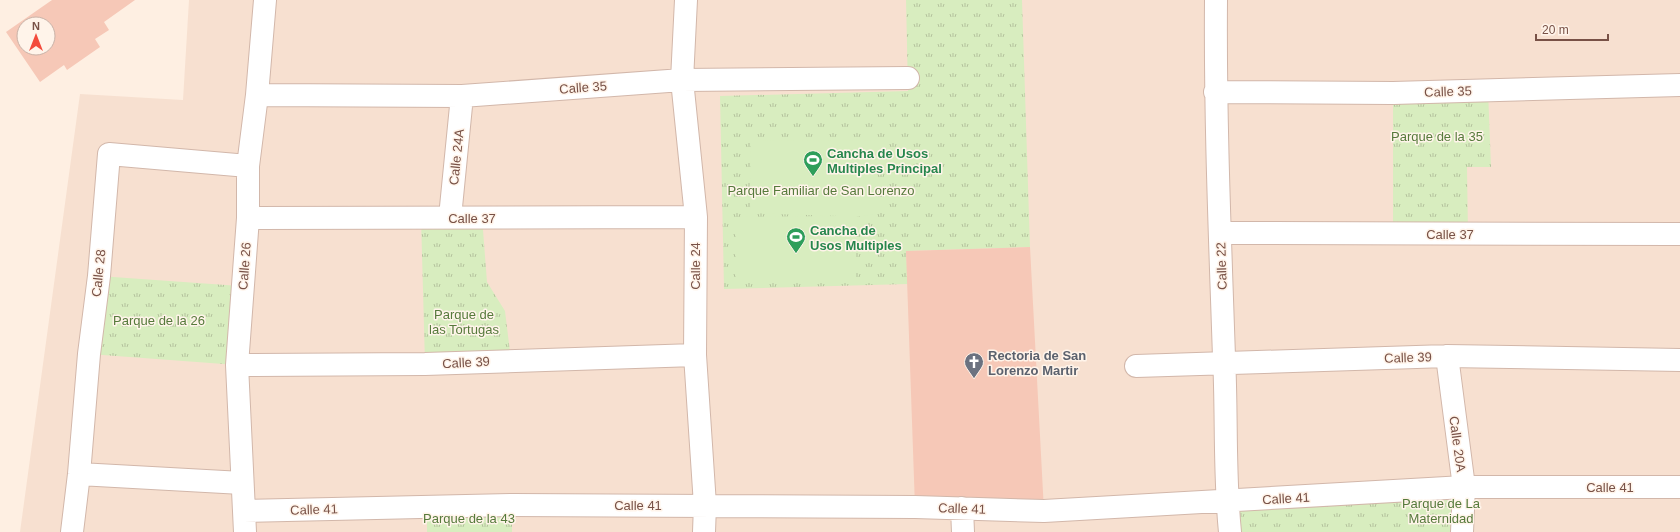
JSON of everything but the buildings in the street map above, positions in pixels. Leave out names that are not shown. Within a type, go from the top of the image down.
[{"type":"street","name":"Calle 26","points":[[244,521],[237,365],[248,218],[248,166],[257,95],[265,0]]},
{"type":"street","name":"Calle 24","points":[[686,0],[682,80],[696,217],[695,355],[704,505],[704,532]]},
{"type":"street","name":"Calle 22","points":[[1216,0],[1215,92],[1225,363],[1227,501],[1230,532]]},
{"type":"street","name":"Calle 35","points":[[257,95],[462,96],[682,80],[908,78]]},
{"type":"street","name":"Calle 35","points":[[1215,92],[1393,93],[1680,85]]},
{"type":"street","name":"Calle 24A","points":[[450,218],[462,96]]},
{"type":"street","name":"Calle 28","points":[[72,532],[79,474],[89,354],[99,276],[109,154],[248,166]]},
{"type":"street","name":"Calle 37","points":[[248,218],[696,217]]},
{"type":"street","name":"Calle 37","points":[[1220,233],[1680,234]]},
{"type":"street","name":"Calle 39","points":[[237,365],[425,364],[695,355]]},
{"type":"street","name":"Calle 39","points":[[1136,366],[1446,356],[1680,360]]},
{"type":"street","name":"Calle 20A","points":[[1446,356],[1464,487],[1462,532]]},
{"type":"street","points":[[79,474],[242,483]]},
{"type":"street","name":"Calle 41","points":[[244,521],[512,505],[704,505],[962,508],[1044,511],[1464,487],[1680,487]]},
{"type":"street","points":[[962,508],[962,532]]},
{"type":"shaded area","points":[[189,0],[1680,0],[1680,532],[20,532],[80,94],[183,100]]},
{"type":"green space","name":"Parque Familiar de San Lorenzo","points":[[906,0],[1022,0],[1030,247],[906,251],[908,284],[724,289],[720,96],[908,91]]},
{"type":"green space","name":"Parque de la 35","points":[[1488,90],[1491,167],[1467,167],[1468,234],[1393,234],[1393,93]]},
{"type":"green space","points":[[751,140],[876,141],[876,214],[856,217],[856,279],[736,279],[736,217],[839,216],[750,213]]},
{"type":"green space","name":"Parque de las Tortugas","points":[[482,217],[487,282],[505,311],[511,360],[425,364],[421,218]]},
{"type":"green space","name":"Parque de la 26","points":[[99,276],[240,286],[237,365],[89,354]]},
{"type":"green space","name":"Parque de La Maternidad","points":[[1464,487],[1462,532],[1230,532],[1227,501]]},
{"type":"green space","name":"Parque de la 43","points":[[512,505],[512,532],[427,532],[427,506]]},
{"type":"place","name":"Cancha de Usos Multiples Principal","points":[[813,177]]},
{"type":"place","name":"Cancha de Usos Multiples","points":[[796,254]]},
{"type":"place","name":"Rectoria de San Lorenzo Martir","points":[[974,379]]}]
